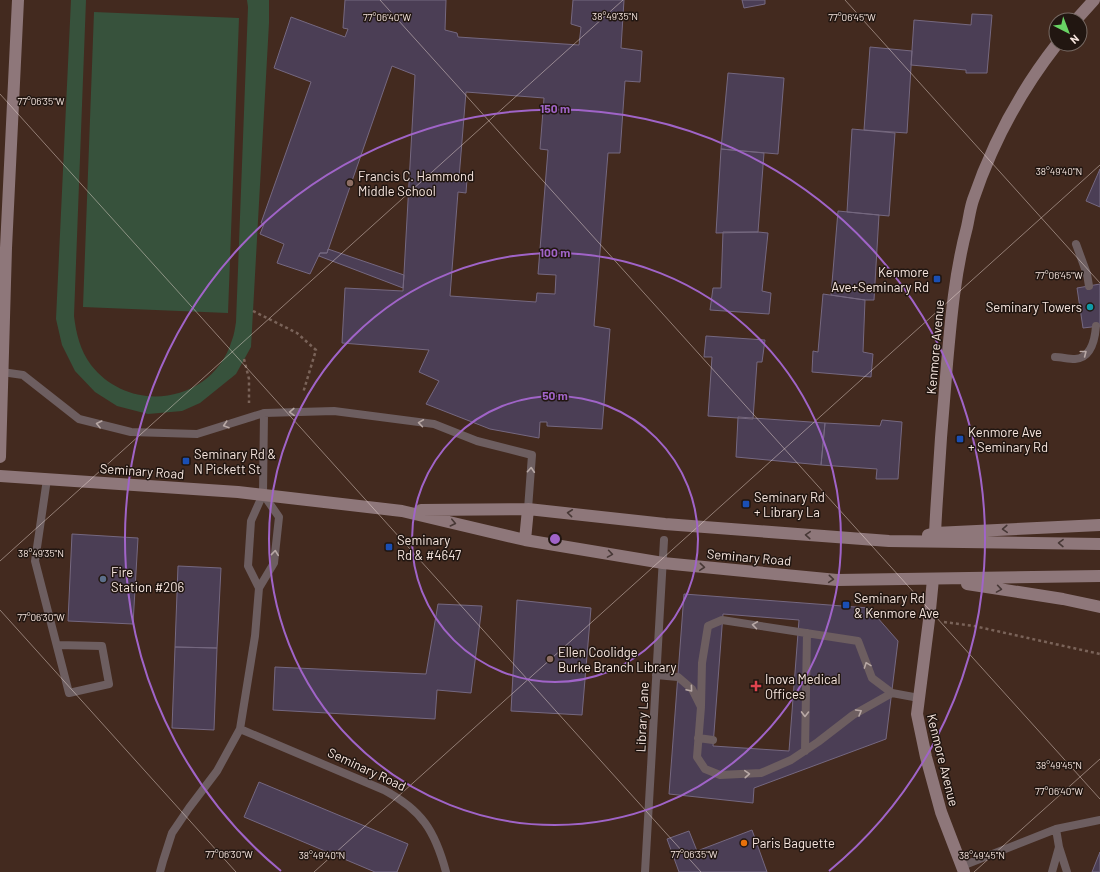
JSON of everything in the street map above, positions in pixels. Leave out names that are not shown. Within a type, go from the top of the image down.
[{"type":"main road","points":[[0,456],[6,248],[18,0]]},
{"type":"main road","points":[[1083,12],[1094,0]]},
{"type":"main road","name":"Kenmore Avenue","points":[[935,533],[952,306],[960,254],[969,216],[973,201],[992,153],[1028,84],[1051,52]]},
{"type":"main road","name":"Seminary Road","points":[[0,476],[263,494],[402,511],[525,540],[663,563],[837,580],[1100,576]]},
{"type":"main road","points":[[525,540],[528,509]]},
{"type":"main road","name":"Seminary Road","points":[[402,511],[528,509],[665,524],[889,541],[1100,544]]},
{"type":"main road","points":[[910,541],[935,533],[1100,525]]},
{"type":"main road","points":[[933,578],[1063,599],[1100,607]]},
{"type":"main road","name":"Kenmore Avenue","points":[[933,578],[929,620],[916,714],[941,812],[963,869]]},
{"type":"lane","points":[[1076,244],[1089,286]]},
{"type":"lane","points":[[1055,356],[1076,359],[1082,356],[1093,344],[1096,326]]},
{"type":"lane","points":[[2,372],[23,375],[80,419],[131,432],[197,434],[264,413],[334,411],[434,424],[477,441],[532,455],[528,509]]},
{"type":"lane","points":[[260,588],[248,566],[251,521],[263,494],[264,413]]},
{"type":"lane","points":[[47,479],[35,561],[69,693],[109,684],[102,646],[57,645]]},
{"type":"lane","points":[[160,872],[172,833],[217,771],[240,729],[255,636],[260,588],[274,563],[279,517],[263,494]]},
{"type":"lane","name":"Library Lane","points":[[645,872],[664,540]]},
{"type":"lane","points":[[892,693],[853,715],[791,760],[761,773],[720,775],[705,769],[697,757],[701,707],[702,662],[708,626],[722,620],[858,642],[872,678],[892,693],[919,698]]},
{"type":"lane","points":[[805,751],[807,633]]},
{"type":"lane","points":[[656,675],[678,677],[692,689],[701,707]]},
{"type":"lane","name":"Seminary Road","points":[[240,729],[384,790],[401,799],[418,813],[431,832],[440,850],[446,872]]},
{"type":"lane","points":[[698,738],[713,740]]},
{"type":"lane","points":[[963,869],[1056,828],[1100,820]]},
{"type":"lane","points":[[1056,828],[1059,847],[1068,872]]},
{"type":"lane","points":[[1052,872],[1059,847]]},
{"type":"path","points":[[253,311],[297,333],[316,350],[303,394]]},
{"type":"path","points":[[244,359],[248,379],[249,404]]},
{"type":"path","points":[[929,620],[974,626],[1100,654]]},
{"type":"green space","points":[[71,0],[86,0],[74,316],[76,329],[81,347],[87,359],[91,365],[108,381],[127,391],[148,396],[169,395],[190,389],[208,378],[222,361],[233,338],[236,322],[248,7],[247,0],[269,0],[251,347],[236,374],[200,403],[182,411],[148,414],[117,406],[95,392],[75,371],[62,345],[56,319]]},
{"type":"green space","points":[[94,12],[239,18],[228,313],[83,307]]},
{"type":"building","points":[[345,0],[446,0],[445,30],[457,33],[458,37],[579,45],[581,27],[571,24],[573,0],[624,0],[621,48],[642,51],[640,82],[625,81],[620,153],[608,153],[594,326],[610,329],[602,429],[547,426],[547,422],[540,422],[539,438],[490,429],[426,404],[439,381],[419,372],[429,350],[342,343],[345,288],[403,291],[415,75],[392,66],[327,253],[320,253],[310,274],[277,263],[284,244],[260,234],[264,224],[261,223],[311,82],[274,68],[291,17],[345,37],[348,29],[343,28]],"holes":[[[466,92],[544,98],[540,149],[548,150],[538,274],[556,275],[555,294],[537,293],[536,302],[450,296],[458,192],[466,193],[467,179],[459,178]]]},
{"type":"building","points":[[742,0],[765,0],[765,4],[744,8]]},
{"type":"building","points":[[972,14],[992,15],[987,73],[966,73],[966,70],[911,65],[914,20],[971,25]]},
{"type":"building","points":[[870,47],[912,51],[907,133],[864,130]]},
{"type":"building","points":[[728,73],[784,78],[778,154],[721,149]]},
{"type":"building","points":[[852,129],[895,133],[889,216],[847,212]]},
{"type":"building","points":[[721,149],[764,153],[758,232],[716,233]]},
{"type":"building","points":[[1100,169],[1100,207],[1086,201]]},
{"type":"building","points":[[838,211],[879,215],[874,300],[831,295]]},
{"type":"building","points":[[723,232],[768,233],[762,291],[771,293],[769,314],[710,310],[713,288],[721,288]]},
{"type":"building","points":[[328,249],[404,275],[403,288],[319,256],[320,253],[327,253]]},
{"type":"building","name":"Seminary Towers","points":[[1100,284],[1100,326],[1083,328],[1077,288]]},
{"type":"building","points":[[823,294],[865,300],[863,352],[873,354],[871,377],[812,372],[813,351],[818,352]]},
{"type":"building","points":[[706,336],[765,340],[762,362],[757,362],[753,419],[708,416],[712,357],[704,357]]},
{"type":"building","points":[[738,417],[825,423],[821,465],[736,457]]},
{"type":"building","points":[[882,420],[902,422],[898,479],[876,479],[877,469],[821,465],[825,423],[880,426]]},
{"type":"building","name":"Fire Station #206","points":[[72,534],[138,538],[133,624],[68,621]]},
{"type":"building","points":[[178,566],[221,568],[217,648],[175,647]]},
{"type":"building","points":[[684,594],[869,608],[898,641],[886,739],[754,788],[753,803],[669,794]]},
{"type":"building","name":"Ellen Coolidge Burke Branch Library","points":[[517,600],[591,608],[582,715],[511,711]]},
{"type":"building","points":[[438,604],[482,606],[471,693],[437,690],[435,719],[273,710],[275,667],[426,674]]},
{"type":"building","name":"Inova Medical Offices","points":[[723,614],[799,620],[789,751],[713,746]]},
{"type":"building","points":[[175,647],[217,648],[214,730],[172,728]]},
{"type":"building","points":[[259,782],[408,844],[397,872],[375,872],[244,817]]},
{"type":"building","points":[[752,830],[767,872],[679,872],[667,839],[689,831],[697,851]]},
{"type":"building","points":[[1100,852],[1100,872],[1092,872]]},
{"type":"place","name":"Francis C. Hammond Middle School","points":[[350,183]]},
{"type":"place","name":"Kenmore Ave+Seminary Rd","points":[[937,279]]},
{"type":"place","name":"Seminary Towers","points":[[1090,307]]},
{"type":"place","name":"Kenmore Ave + Seminary Rd","points":[[960,439]]},
{"type":"place","name":"Seminary Rd & N Pickett St","points":[[186,461]]},
{"type":"place","name":"Seminary Rd + Library La","points":[[746,504]]},
{"type":"place","name":"Seminary Rd & #4647","points":[[389,547]]},
{"type":"place","name":"Fire Station #206","points":[[103,579]]},
{"type":"place","name":"Seminary Rd & Kenmore Ave","points":[[846,605]]},
{"type":"place","name":"Ellen Coolidge Burke Branch Library","points":[[550,659]]},
{"type":"place","name":"Inova Medical Offices","points":[[756,686]]},
{"type":"place","name":"Paris Baguette","points":[[744,843]]}]
